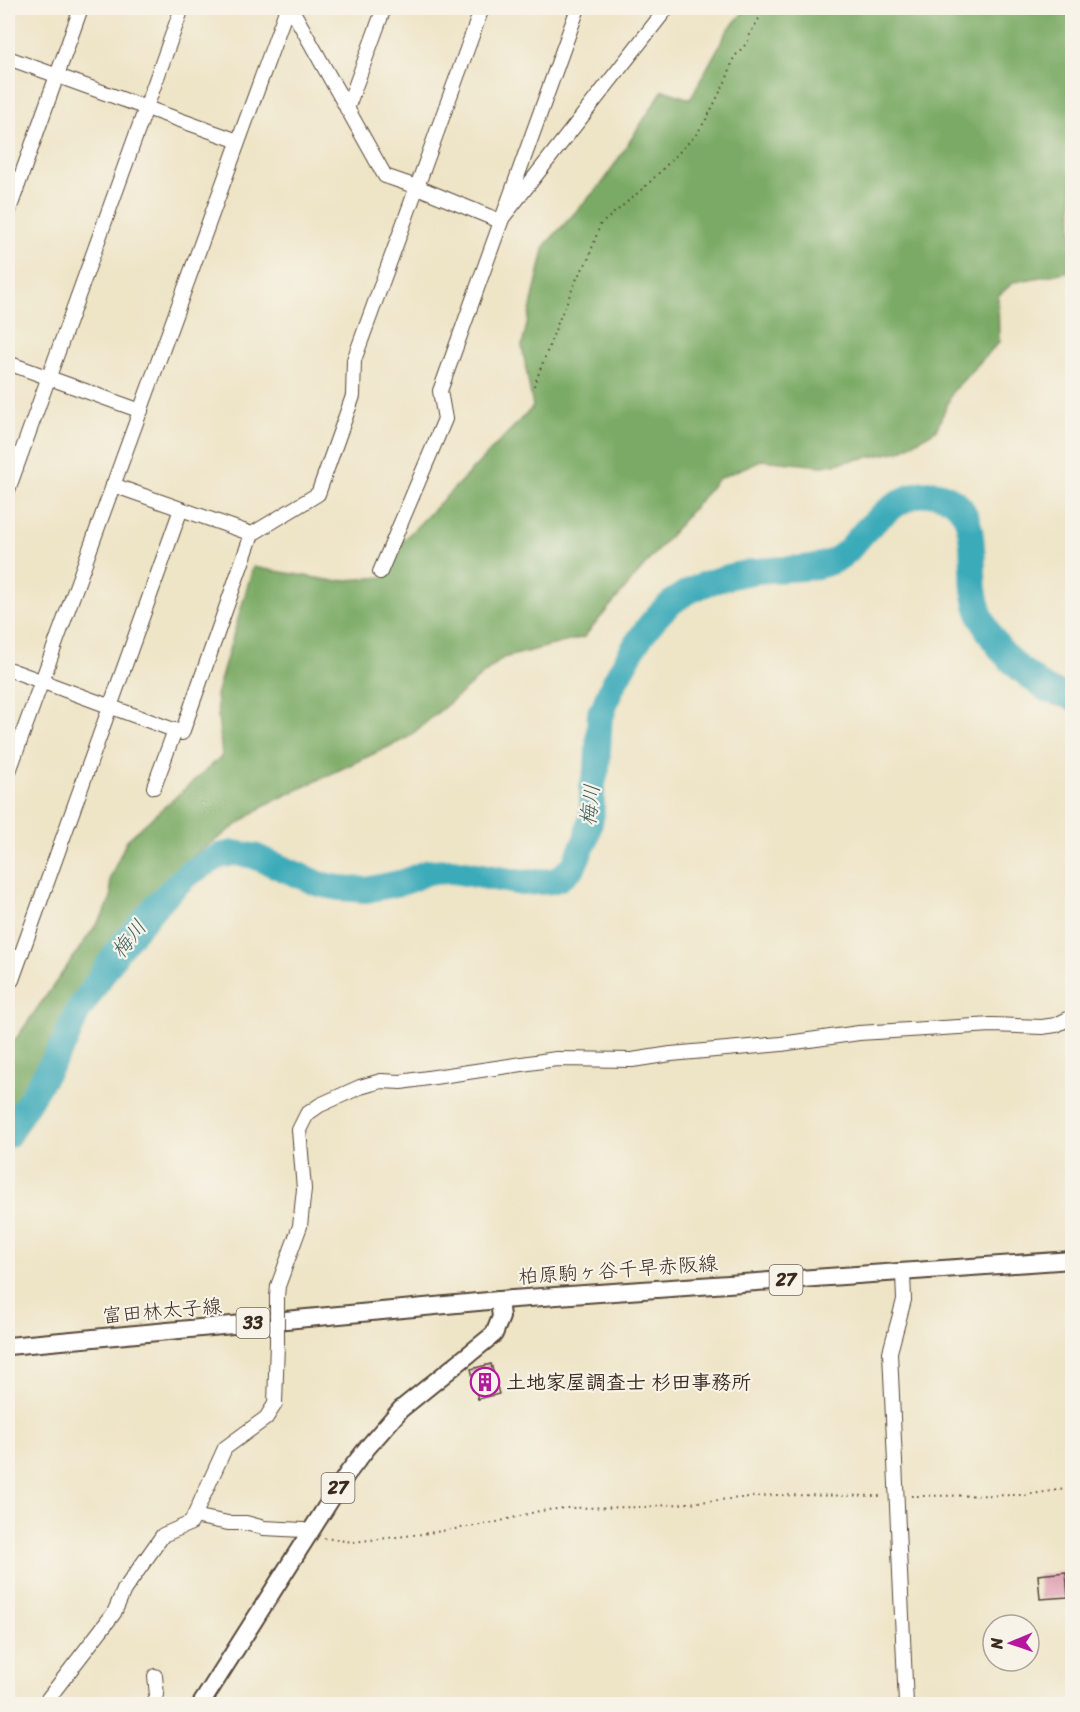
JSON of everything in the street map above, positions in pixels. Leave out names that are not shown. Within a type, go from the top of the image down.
[{"type":"main road","name":"柏原駒ヶ谷千早赤阪線","points":[[201,1704],[347,1474],[401,1409],[494,1334],[501,1317],[499,1300],[1072,1260]]},
{"type":"main road","name":"富田林太子線","points":[[8,1347],[499,1300]]},
{"type":"street","points":[[8,213],[81,8]]},
{"type":"street","points":[[8,490],[182,8]]},
{"type":"street","points":[[8,774],[287,8]]},
{"type":"street","points":[[291,8],[385,176],[500,221]]},
{"type":"street","points":[[347,109],[384,8]]},
{"type":"street","points":[[8,669],[182,732],[252,534],[318,494],[354,396],[354,360],[482,8]]},
{"type":"street","points":[[380,572],[445,419],[440,391],[578,8]]},
{"type":"street","points":[[500,221],[667,8]]},
{"type":"street","points":[[8,58],[238,141]]},
{"type":"street","points":[[8,363],[141,411]]},
{"type":"street","points":[[113,485],[252,534]]},
{"type":"street","points":[[8,978],[12,980],[181,509]]},
{"type":"street","points":[[154,787],[175,730]]},
{"type":"street","points":[[44,1704],[114,1613],[124,1590],[163,1535],[191,1523],[225,1448],[266,1418],[275,1404],[278,1286],[300,1226],[304,1189],[298,1130],[307,1114],[320,1105],[360,1087],[381,1081],[401,1082],[556,1059],[632,1060],[859,1034],[992,1025],[1042,1027],[1056,1025],[1072,1017]]},
{"type":"street","points":[[903,1272],[904,1300],[890,1352],[906,1704]]},
{"type":"street","points":[[194,1516],[228,1523],[246,1523],[264,1528],[303,1530],[310,1534]]},
{"type":"street","points":[[152,1704],[157,1695],[155,1676]]},
{"type":"path","points":[[534,386],[559,320],[578,276],[588,260],[600,225],[647,185],[696,135],[727,78],[734,57],[747,44],[765,8]]},
{"type":"path","points":[[310,1534],[353,1542],[493,1523],[539,1511],[565,1508],[646,1507],[772,1495],[1024,1495],[1072,1488]]},
{"type":"green space","points":[[747,8],[1072,8],[1072,271],[1014,282],[998,296],[999,342],[953,391],[936,430],[900,451],[823,466],[761,460],[718,479],[584,637],[503,658],[407,738],[265,805],[178,867],[99,960],[8,1114],[8,1050],[103,915],[111,898],[110,878],[127,840],[222,756],[216,695],[253,567],[334,581],[384,577],[401,543],[533,407],[522,346],[545,245],[604,181],[663,90],[690,99],[728,30]]},
{"type":"building","name":"土地家屋調査士 杉田事務所","points":[[491,1364],[499,1394],[478,1399],[471,1369]]},
{"type":"building","points":[[1066,1572],[1068,1597],[1040,1599],[1038,1575]]},
{"type":"waterway","name":"梅川","points":[[8,1135],[65,1042],[77,1013],[119,949],[157,904],[188,874],[219,856],[234,853],[254,856],[319,884],[366,890],[404,882],[428,872],[453,871],[522,883],[553,881],[560,878],[573,867],[586,839],[592,814],[592,787],[597,768],[600,713],[603,712],[612,687],[649,625],[676,600],[691,590],[709,583],[762,571],[814,567],[833,561],[848,550],[877,519],[907,498],[929,493],[941,495],[960,507],[970,528],[977,603],[994,640],[1011,661],[1039,684],[1046,689],[1072,697]]},
{"type":"place","name":"土地家屋調査士 杉田事務所","points":[[485,1382]]}]
